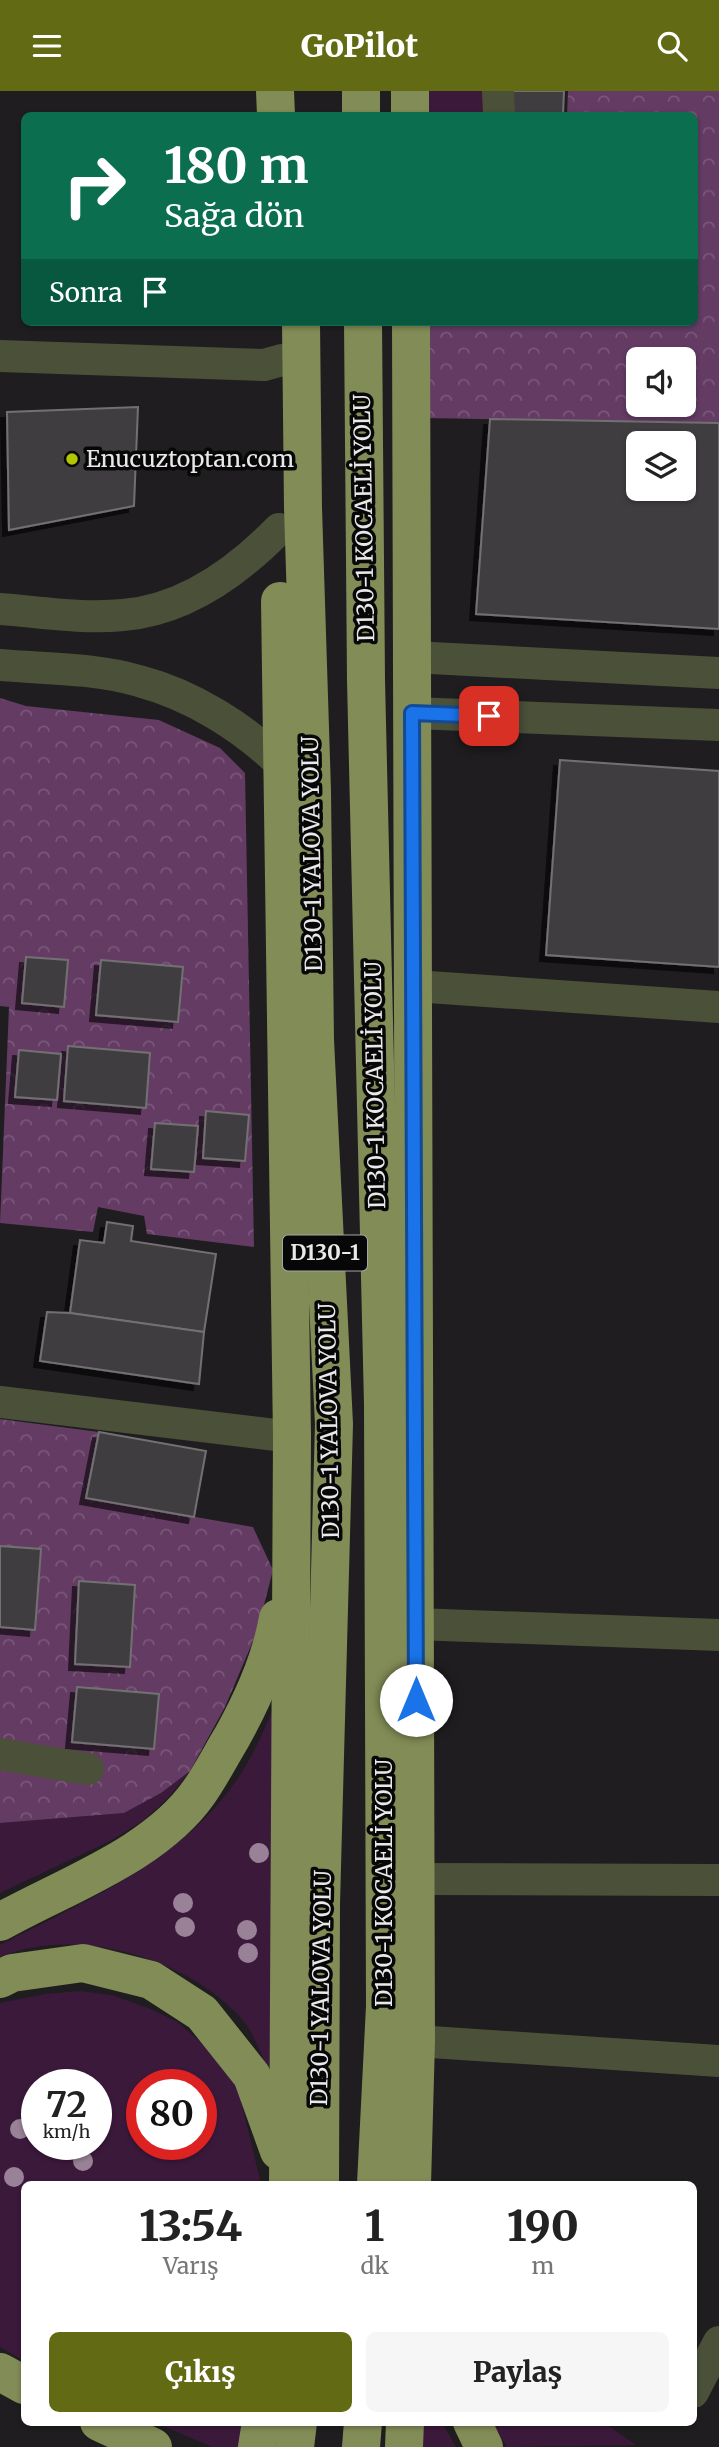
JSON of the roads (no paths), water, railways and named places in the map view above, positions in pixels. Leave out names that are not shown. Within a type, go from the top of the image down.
[{"type":"highway","points":[[275,91],[276,112]]},
{"type":"highway","points":[[300,91],[300,112]]},
{"type":"highway","points":[[361,91],[361,112]]},
{"type":"highway","points":[[410,91],[410,112]]},
{"type":"highway","points":[[281,326],[279,529],[292,1437],[288,2181]]},
{"type":"highway","name":"D130-1 YALOVA YOLU","points":[[301,326],[315,1040],[334,1424],[321,1904],[320,2181]]},
{"type":"highway","name":"D130-1 KOCAELİ YOLU","points":[[363,326],[366,680],[383,1405],[385,2006],[376,2181]]},
{"type":"highway","points":[[411,326],[416,1623],[416,2041],[412,2181]]},
{"type":"highway","points":[[0,1922],[74,1886],[170,1824],[198,1793],[243,1717],[274,1643],[289,1552],[292,1437],[315,1040]]},
{"type":"highway","points":[[383,1405],[416,1879]]},
{"type":"highway","points":[[0,1979],[12,1973],[83,1963],[151,1980],[202,2013],[252,2076],[279,2152],[282,2181]]},
{"type":"highway","points":[[416,2041],[423,2181]]},
{"type":"highway","points":[[0,2372],[21,2383]]},
{"type":"highway","points":[[108,2426],[153,2447]]},
{"type":"highway","points":[[257,2447],[260,2426]]},
{"type":"highway","points":[[295,2447],[298,2426]]},
{"type":"highway","points":[[361,2447],[363,2426]]},
{"type":"highway","points":[[404,2447],[405,2426]]},
{"type":"highway","points":[[474,2426],[484,2447]]},
{"type":"street","points":[[498,91],[499,112]]},
{"type":"street","points":[[0,356],[264,365],[282,360]]},
{"type":"street","points":[[0,609],[99,616],[145,612],[172,605],[206,588],[259,549],[279,529]]},
{"type":"street","points":[[412,657],[719,673]]},
{"type":"street","points":[[0,665],[80,671],[138,680],[169,691],[233,725],[260,743],[282,765]]},
{"type":"street","points":[[412,713],[719,725]]},
{"type":"street","points":[[414,986],[719,1007]]},
{"type":"street","points":[[0,1402],[292,1437]]},
{"type":"street","points":[[416,1623],[719,1635]]},
{"type":"street","points":[[0,1754],[88,1769]]},
{"type":"street","points":[[416,1879],[719,1880]]},
{"type":"street","points":[[416,2041],[719,2061]]},
{"type":"street","points":[[697,2384],[719,2342]]},
{"type":"place","name":"Enucuztoptan.com","points":[[72,459]]}]
